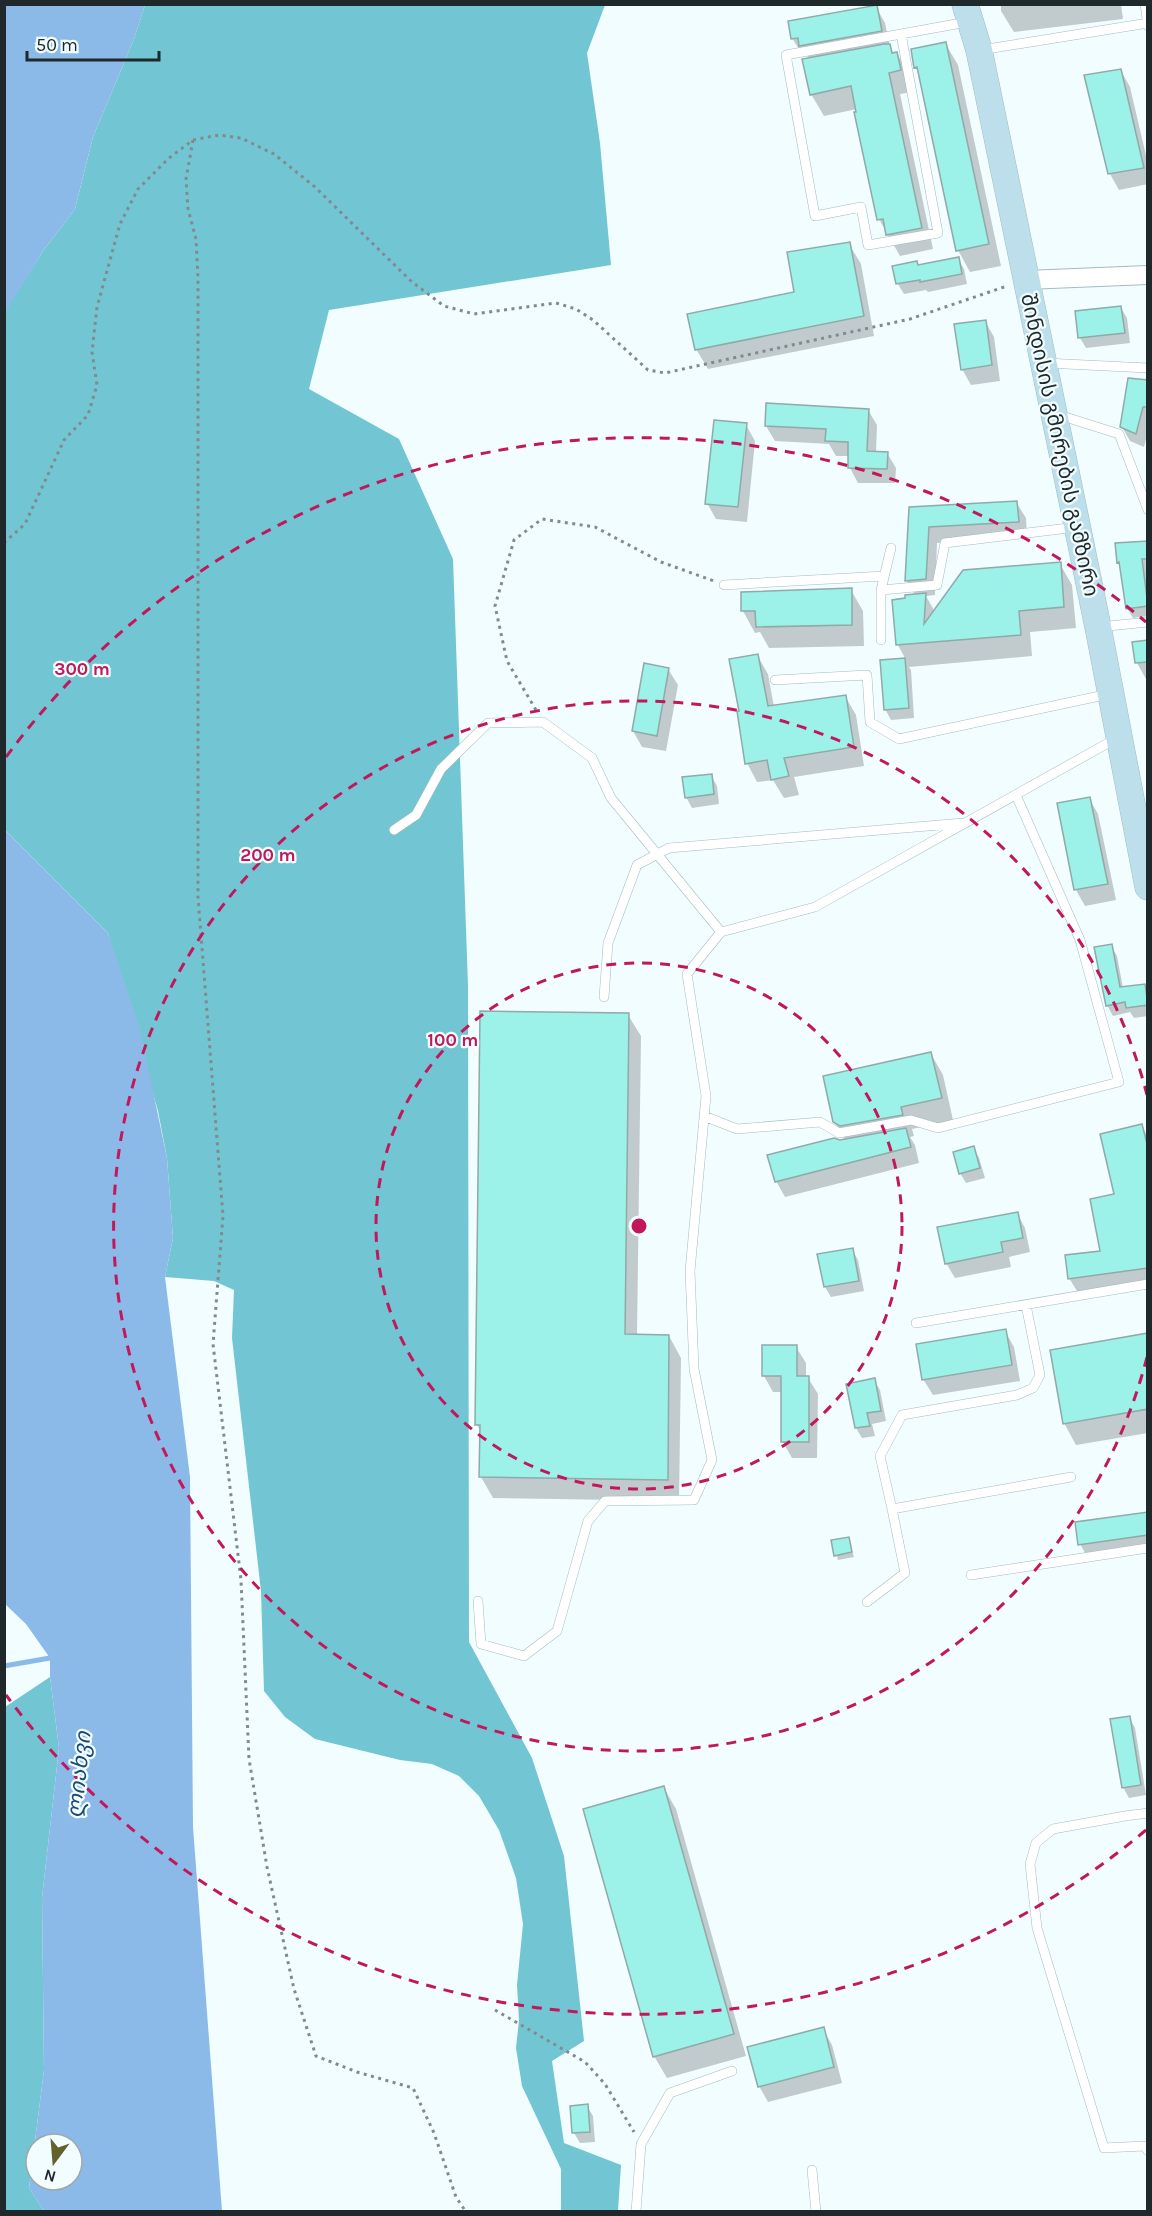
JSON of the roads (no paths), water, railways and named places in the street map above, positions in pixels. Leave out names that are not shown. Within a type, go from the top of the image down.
[{"type":"main road","name":"შინდისის გმირების გამზირი","points":[[968,13],[979,50],[1119,737],[1143,835],[1148,887]]},
{"type":"street","points":[[1026,280],[1148,275]]},
{"type":"lane","points":[[979,50],[1147,24],[1145,4]]},
{"type":"lane","points":[[901,34],[938,232],[868,245],[861,207],[815,216],[786,55],[901,34],[968,13]]},
{"type":"lane","points":[[1043,363],[1148,368]]},
{"type":"lane","points":[[1053,414],[1119,434],[1148,510]]},
{"type":"lane","points":[[881,590],[937,585],[945,543],[1077,527]]},
{"type":"lane","points":[[881,640],[881,590],[891,548]]},
{"type":"lane","points":[[724,585],[884,576]]},
{"type":"lane","points":[[1098,627],[1148,622]]},
{"type":"lane","points":[[775,680],[867,675],[870,722],[899,739],[1111,693]]},
{"type":"lane","points":[[394,830],[416,815],[441,769],[488,723],[543,722],[592,759],[611,798],[721,932]]},
{"type":"lane","points":[[478,1601],[481,1644],[524,1656],[557,1631],[588,1521],[605,1501],[694,1500],[712,1460],[694,1368],[690,1271],[706,1096],[687,974],[721,932],[815,907],[1119,737]]},
{"type":"lane","points":[[704,1116],[737,1129],[820,1122],[839,1133],[911,1120],[938,1128],[1119,1082],[1080,940],[1016,795]]},
{"type":"lane","points":[[604,997],[608,943],[637,865],[669,848],[969,822]]},
{"type":"lane","points":[[916,1323],[1148,1284]]},
{"type":"lane","points":[[867,1602],[904,1573],[880,1456],[902,1415],[1017,1395],[1033,1388],[1040,1375],[1026,1305]]},
{"type":"lane","points":[[892,1509],[1071,1477]]},
{"type":"lane","points":[[971,1575],[1148,1548]]},
{"type":"lane","points":[[1148,1814],[1053,1829],[1036,1843],[1030,1864],[1037,1928],[1104,2148],[1144,2146],[1148,2151]]},
{"type":"lane","points":[[636,2211],[641,2144],[670,2093],[732,2071]]},
{"type":"lane","points":[[812,2170],[816,2211]]},
{"type":"water","points":[[5,4],[145,5],[134,39],[93,137],[75,209],[43,251],[5,313]]},
{"type":"water","name":"ლიახვი","points":[[5,830],[108,933],[140,1029],[167,1158],[173,1238],[165,1277],[190,1477],[193,1827],[222,2211],[44,2211],[32,2192],[84,2192],[84,2132],[36,2132],[44,2070],[42,1898],[59,1748],[50,1677],[50,1658],[26,1624],[5,1604]]},
{"type":"waterway","points":[[4,1666],[50,1658]]}]
